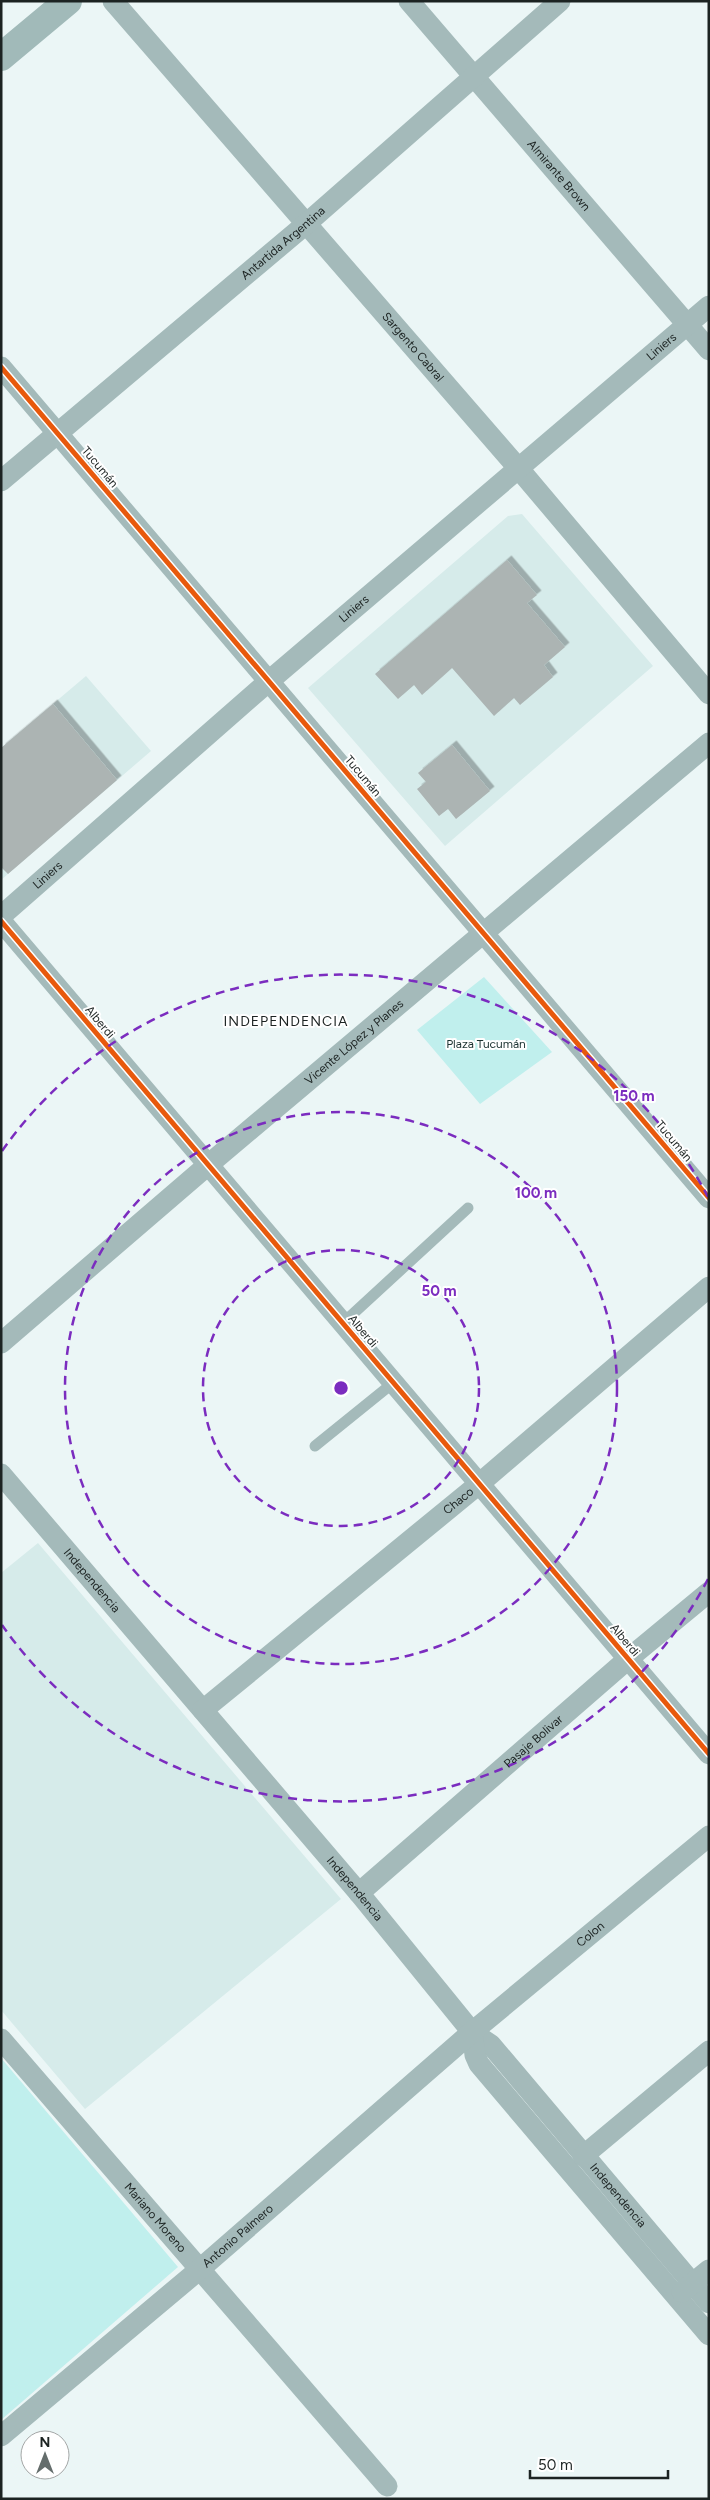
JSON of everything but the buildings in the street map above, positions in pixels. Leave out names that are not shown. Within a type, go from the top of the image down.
[{"type":"main road","points":[[1,57],[68,1]]},
{"type":"street","name":"Sargento Cabral","points":[[113,1],[519,470],[709,694]]},
{"type":"street","name":"Almirante Brown","points":[[410,1],[709,350]]},
{"type":"street","name":"Antartida Argentina","points":[[1,481],[306,224],[474,74],[560,1]]},
{"type":"street","name":"Liniers","points":[[1,916],[269,681],[519,470],[709,306]]},
{"type":"street","name":"Tucumán","points":[[1,367],[709,1198]]},
{"type":"street","name":"Vicente López y Planes","points":[[1,1343],[208,1164],[709,743]]},
{"type":"street","name":"Alberdi","points":[[1,921],[709,1754]]},
{"type":"street","name":"Chaco","points":[[203,1710],[479,1484],[709,1287]]},
{"type":"street","name":"Independencia","points":[[1,1474],[359,1893],[472,2032],[491,2046],[583,2156],[684,2290],[709,2303]]},
{"type":"street","name":"Pasaje Bolivar","points":[[359,1893],[628,1659],[709,1592]]},
{"type":"street","name":"Colon","points":[[472,2032],[709,1836]]},
{"type":"street","name":"Antonio Palmero","points":[[1,2436],[200,2269],[472,2032]]},
{"type":"street","points":[[472,2032],[475,2055],[479,2064],[684,2290],[709,2335]]},
{"type":"street","name":"Mariano Moreno","points":[[1,2039],[387,2486]]},
{"type":"street","points":[[583,2156],[709,2051]]},
{"type":"street","points":[[684,2290],[709,2270]]},
{"type":"lane","points":[[343,1323],[468,1208]]},
{"type":"lane","points":[[315,1446],[393,1383]]},
{"type":"shaded area","points":[[522,514],[653,666],[445,846],[308,688],[508,516]]},
{"type":"shaded area","points":[[86,676],[151,751],[1,880],[1,748]]},
{"type":"shaded area","points":[[38,1543],[341,1899],[85,2109],[1,2010],[1,1573]]},
{"type":"green space","name":"Plaza Tucumán","points":[[484,977],[552,1052],[480,1104],[417,1030]]},
{"type":"green space","points":[[1,2058],[178,2267],[1,2420]]},
{"type":"cycle path","points":[[1,367],[709,1198]]},
{"type":"cycle path","points":[[1,921],[709,1754]]},
{"type":"district","name":"INDEPENDENCIA","points":[[286,1021]]}]
